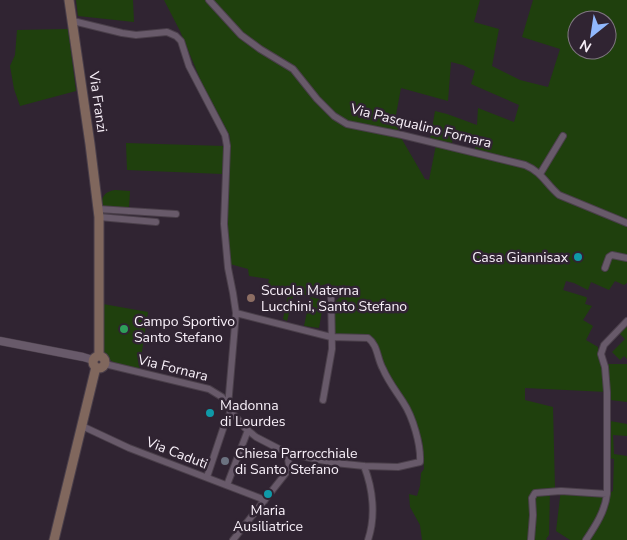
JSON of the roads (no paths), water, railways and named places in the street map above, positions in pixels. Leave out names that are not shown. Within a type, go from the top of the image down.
[{"type":"main road","name":"Via Franzi","points":[[54,540],[98,362],[98,213],[70,0]]},
{"type":"street","name":"Via Pasqualino Fornara","points":[[209,0],[241,36],[293,70],[317,100],[334,116],[348,124],[402,135],[530,167],[540,174],[550,188],[559,195],[627,222]]},
{"type":"street","points":[[72,21],[122,33],[136,35],[167,32],[176,36],[181,41],[189,66],[225,135],[227,146],[224,224],[228,268],[236,313],[229,409],[207,477]]},
{"type":"street","points":[[540,174],[563,136]]},
{"type":"street","points":[[98,213],[176,214]]},
{"type":"street","points":[[98,213],[156,222]]},
{"type":"street","points":[[605,268],[609,256],[627,258]]},
{"type":"street","points":[[323,400],[333,349],[331,338],[331,294]]},
{"type":"street","points":[[236,313],[331,338]]},
{"type":"street","points":[[586,540],[601,515],[607,494],[607,392],[601,354],[604,345],[627,321]]},
{"type":"street","name":"Via Fornara","points":[[98,362],[209,389],[222,397],[229,409],[256,437],[287,453],[317,460],[364,466],[398,467],[420,462],[418,440],[405,404],[383,370],[373,342],[368,338],[331,338]]},
{"type":"street","points":[[0,341],[83,357],[98,362]]},
{"type":"street","name":"Via Caduti","points":[[82,426],[129,448],[265,500]]},
{"type":"street","points":[[227,485],[248,430]]},
{"type":"street","points":[[233,540],[286,473],[289,465],[287,453]]},
{"type":"street","points":[[364,466],[369,479],[372,500],[371,532],[368,540]]},
{"type":"street","points":[[531,540],[532,498],[535,493],[561,491],[607,494]]},
{"type":"place","name":"Casa Giannisax","points":[[578,257]]},
{"type":"place","name":"Scuola Materna Lucchini, Santo Stefano","points":[[251,298]]},
{"type":"place","name":"Campo Sportivo Santo Stefano","points":[[124,329]]},
{"type":"place","name":"Madonna di Lourdes","points":[[210,413]]},
{"type":"place","name":"Chiesa Parrocchiale di Santo Stefano","points":[[225,461]]},
{"type":"place","name":"Maria Ausiliatrice","points":[[268,494]]}]
